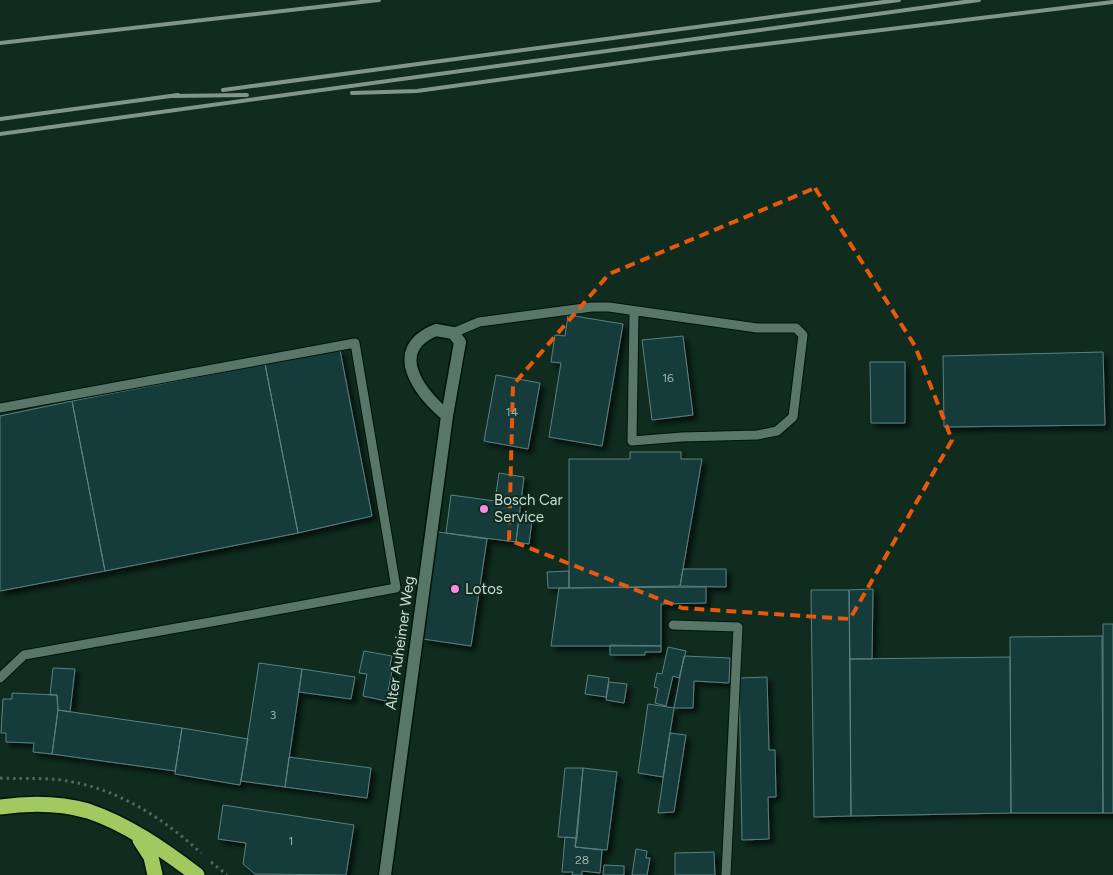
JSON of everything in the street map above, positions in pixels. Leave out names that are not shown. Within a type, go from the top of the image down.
[{"type":"highway","points":[[0,807],[60,805],[88,811],[137,834],[197,875]]},
{"type":"highway","points":[[137,834],[151,857],[155,875]]},
{"type":"street","points":[[447,416],[425,396],[412,374],[410,362],[412,350],[420,340],[431,332],[436,330],[453,333]]},
{"type":"street","name":"Alter Auheimer Weg","points":[[385,875],[447,416],[460,342],[453,333]]},
{"type":"lane","points":[[453,333],[479,322],[592,307],[609,307],[758,328],[796,328],[803,335],[793,418],[777,430],[757,435],[682,437],[632,441],[634,312]]},
{"type":"lane","points":[[0,408],[355,343],[396,588],[24,654],[0,678]]},
{"type":"lane","points":[[673,625],[738,627],[726,875]]},
{"type":"highlighted area","points":[[815,188],[915,346],[952,440],[850,619],[682,608],[509,540],[513,385],[609,274]]},
{"type":"building","points":[[568,315],[623,324],[602,446],[549,437],[561,363],[551,362],[555,335],[565,336]]},
{"type":"building","points":[[683,336],[693,415],[652,420],[642,340]]},
{"type":"building","points":[[340,350],[372,516],[298,533],[265,364]]},
{"type":"building","points":[[1103,352],[1105,425],[944,427],[943,356]]},
{"type":"building","points":[[870,362],[905,362],[905,423],[871,423]]},
{"type":"building","points":[[265,364],[298,533],[105,571],[72,401]]},
{"type":"building","points":[[496,375],[540,383],[528,449],[484,441]]},
{"type":"building","points":[[72,401],[105,571],[0,591],[0,416]]},
{"type":"building","points":[[630,452],[681,452],[681,459],[702,459],[680,586],[569,588],[569,459],[630,459]]},
{"type":"building","name":"Bosch Car Service","points":[[499,473],[524,477],[516,542],[446,533],[451,495],[495,501]]},
{"type":"building","points":[[519,518],[532,520],[529,544],[516,542]]},
{"type":"building","name":"Lotos","points":[[438,532],[487,539],[471,646],[423,639]]},
{"type":"building","points":[[683,569],[726,569],[726,587],[680,586]]},
{"type":"building","points":[[569,571],[569,588],[548,588],[547,572]]},
{"type":"building","points":[[706,587],[706,603],[661,604],[661,646],[551,646],[559,588]]},
{"type":"building","points":[[873,589],[872,659],[850,659],[849,590]]},
{"type":"building","points":[[811,590],[849,590],[851,816],[814,817]]},
{"type":"building","points":[[1103,624],[1113,624],[1113,813],[1103,813]]},
{"type":"building","points":[[1102,636],[1103,813],[1011,813],[1010,637]]},
{"type":"building","points":[[610,645],[661,646],[661,652],[645,652],[645,655],[610,655]]},
{"type":"building","points":[[668,647],[686,651],[679,678],[673,676],[666,706],[655,703],[658,688],[654,687],[657,673],[662,674]]},
{"type":"building","points":[[364,651],[392,656],[389,670],[392,671],[386,701],[363,696],[367,674],[359,673]]},
{"type":"building","points":[[684,656],[730,658],[729,683],[694,681],[693,708],[674,708]]},
{"type":"building","points":[[1010,657],[1011,813],[851,816],[850,659]]},
{"type":"building","points":[[259,663],[302,669],[285,787],[241,781]]},
{"type":"building","points":[[53,668],[75,669],[70,712],[58,710],[57,695],[50,695]]},
{"type":"building","points":[[302,669],[355,677],[351,699],[299,692]]},
{"type":"building","points":[[588,675],[609,678],[606,697],[585,694]]},
{"type":"building","points":[[767,677],[769,750],[775,750],[776,797],[768,797],[769,839],[742,840],[739,678]]},
{"type":"building","points":[[609,682],[627,684],[624,703],[606,700]]},
{"type":"building","points":[[12,693],[57,695],[58,710],[52,754],[33,752],[34,743],[6,742],[6,733],[1,733],[3,699],[12,699]]},
{"type":"building","points":[[648,704],[674,708],[663,777],[638,773]]},
{"type":"building","points":[[58,710],[182,728],[175,771],[52,754]]},
{"type":"building","points":[[182,728],[248,739],[240,785],[175,774]]},
{"type":"building","points":[[670,733],[686,735],[674,812],[658,813]]},
{"type":"building","points":[[289,757],[371,768],[367,798],[285,787]]},
{"type":"building","points":[[565,768],[583,768],[577,838],[558,837]]},
{"type":"building","points":[[583,768],[617,772],[607,850],[575,847]]},
{"type":"building","points":[[223,805],[354,825],[346,875],[255,874],[243,864],[246,843],[218,839]]},
{"type":"building","points":[[565,837],[577,838],[575,847],[602,850],[600,873],[582,871],[582,875],[572,875],[573,872],[562,872]]},
{"type":"building","points":[[636,849],[647,851],[646,858],[650,858],[647,875],[632,875]]},
{"type":"building","points":[[714,852],[715,875],[675,875],[675,853]]},
{"type":"building","points":[[604,865],[624,866],[624,875],[603,875]]},
{"type":"railway","points":[[0,43],[379,0]]},
{"type":"railway","points":[[223,90],[899,0]]},
{"type":"railway","points":[[0,134],[979,0]]},
{"type":"railway","points":[[352,93],[417,91],[700,52],[1113,2]]},
{"type":"railway","points":[[0,119],[178,95]]},
{"type":"railway","points":[[172,96],[247,95]]},
{"type":"place","name":"Bosch Car Service","points":[[484,509]]},
{"type":"place","name":"Lotos","points":[[455,589]]}]
